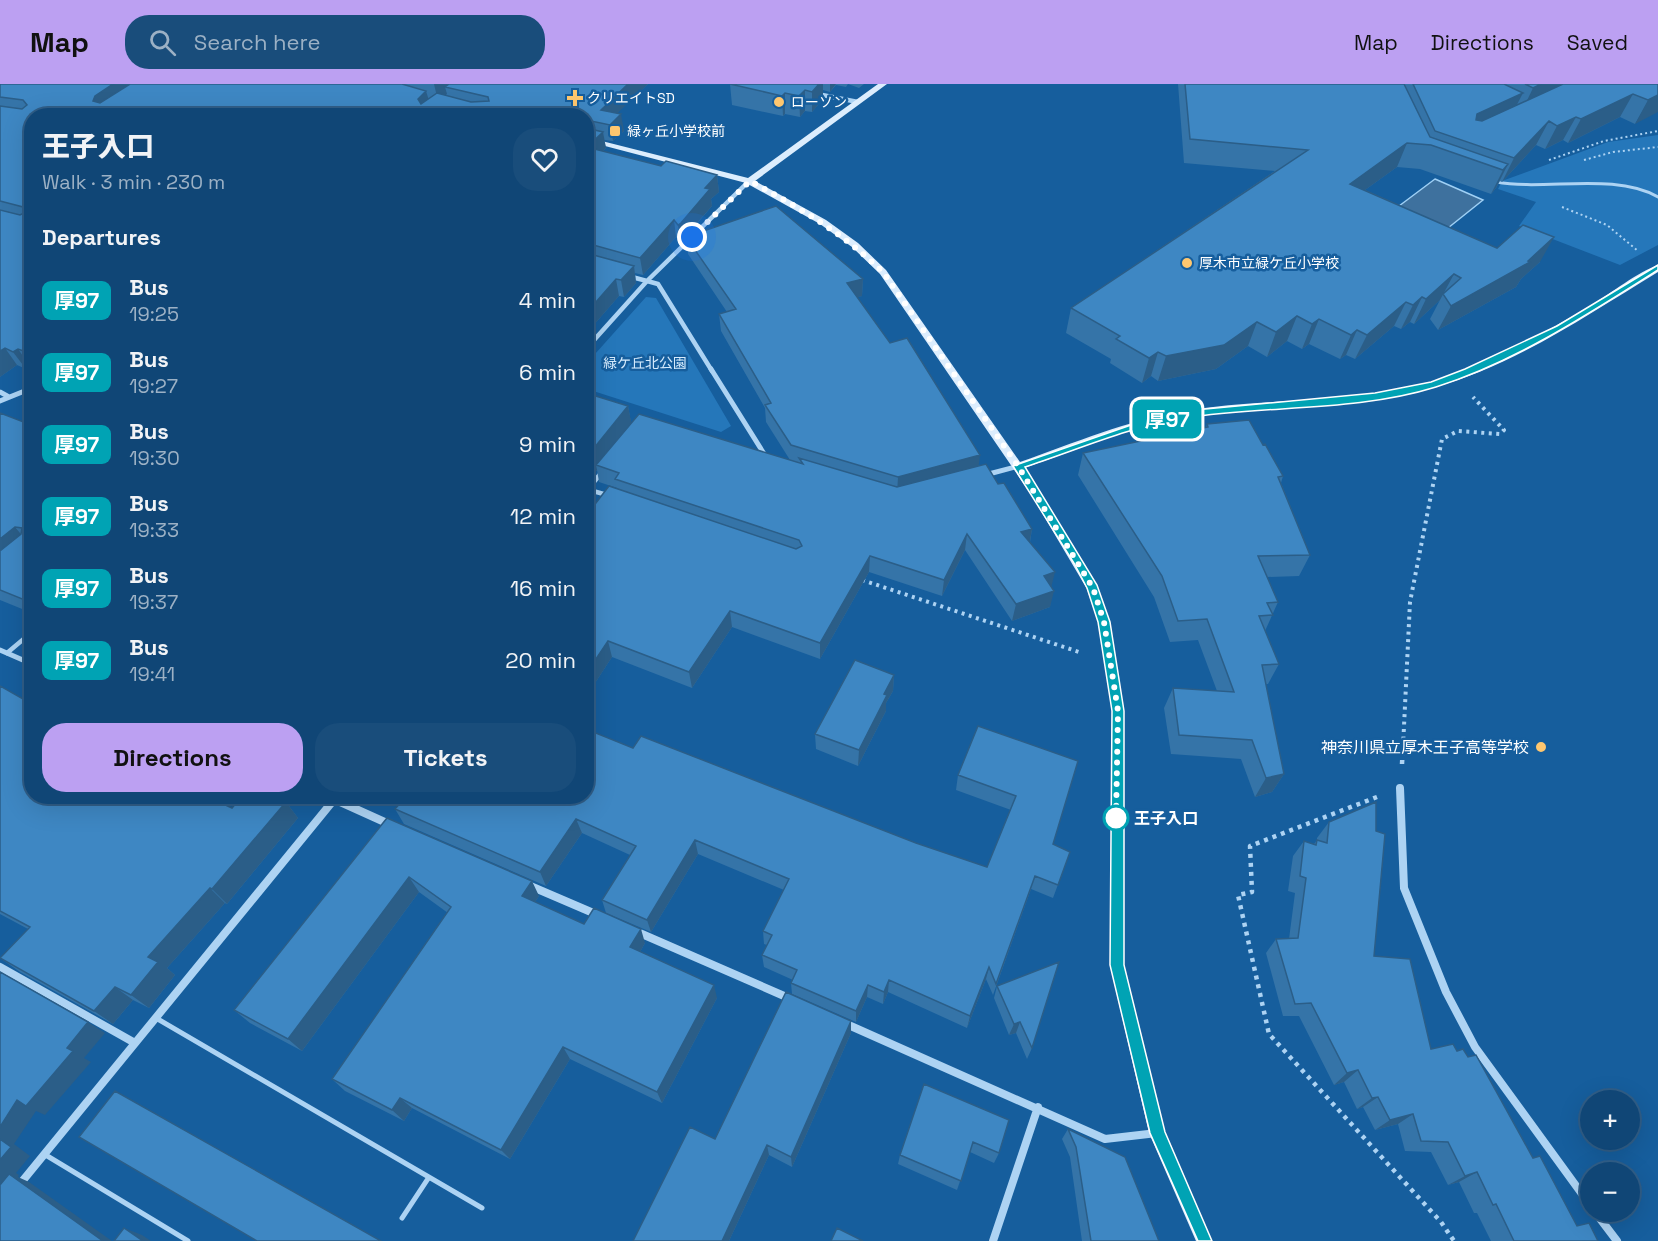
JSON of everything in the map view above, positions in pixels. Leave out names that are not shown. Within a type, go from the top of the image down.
[{"type":"street","points":[[594,340],[647,281],[750,181],[883,84]]},
{"type":"street","points":[[815,93],[858,102]]},
{"type":"street","points":[[594,142],[750,181],[823,222],[855,246],[883,272],[1018,466],[1093,588],[1104,622],[1118,711],[1117,965],[1157,1133],[1204,1241]]},
{"type":"street","points":[[982,476],[1135,427],[1184,414],[1399,393],[1455,376],[1560,328],[1658,268]]},
{"type":"street","points":[[617,273],[658,284],[767,460],[756,457]]},
{"type":"street","points":[[0,401],[24,391]]},
{"type":"street","points":[[0,392],[9,397]]},
{"type":"street","points":[[594,482],[610,463]]},
{"type":"street","points":[[3,652],[24,661]]},
{"type":"street","points":[[1400,788],[1404,888],[1446,992],[1474,1047],[1580,1191]]},
{"type":"street","points":[[15,1190],[327,804]]},
{"type":"street","points":[[345,804],[399,828]]},
{"type":"street","points":[[518,880],[605,918]]},
{"type":"street","points":[[626,928],[800,1003]]},
{"type":"street","points":[[0,967],[135,1043]]},
{"type":"street","points":[[832,1017],[1038,1107],[1105,1139],[1157,1133]]},
{"type":"street","points":[[993,1241],[1038,1107]]},
{"type":"street","points":[[1603,1222],[1617,1241]]},
{"type":"lane","points":[[1490,181],[1514,188],[1585,185],[1641,187],[1658,198]]},
{"type":"lane","points":[[594,492],[610,497]]},
{"type":"lane","points":[[3,652],[24,638]]},
{"type":"lane","points":[[156,1018],[482,1208]]},
{"type":"lane","points":[[44,1154],[188,1241]]},
{"type":"lane","points":[[402,1218],[429,1177]]},
{"type":"path","points":[[1542,163],[1604,141],[1658,131]]},
{"type":"path","points":[[1514,188],[1607,225],[1640,253]]},
{"type":"path","points":[[1454,1241],[1441,1222],[1269,1034],[1238,895],[1252,892],[1251,846],[1400,788],[1410,602],[1442,440],[1458,431],[1500,434],[1504,430],[1455,376]]},
{"type":"path","points":[[856,579],[1090,656]]},
{"type":"green space","points":[[1658,135],[1658,245],[1620,265],[1519,226],[1536,202],[1498,189],[1502,181],[1608,142]]},
{"type":"green space","name":"緑ケ丘北公園","points":[[646,297],[656,298],[731,426],[721,432],[594,391],[594,355]]},
{"type":"shaded area","points":[[1435,179],[1483,200],[1433,240],[1383,218]]},
{"type":"building","points":[[0,84],[113,84],[95,96],[93,101],[100,103],[130,84],[402,84],[426,91],[418,99],[421,104],[437,93],[471,102],[489,101],[488,97],[445,87],[449,84],[628,84],[601,110],[621,114],[610,125],[594,122],[594,108],[24,108],[24,209],[0,201],[0,106],[22,109],[27,105],[23,100],[0,97]]},
{"type":"building","points":[[730,84],[819,84],[812,92],[805,90],[799,96],[785,93],[782,96]]},
{"type":"building","points":[[1185,84],[1404,84],[1430,137],[1508,164],[1503,170],[1431,145],[1407,143],[1350,184],[1497,248],[1523,225],[1554,237],[1528,261],[1530,262],[1451,306],[1443,294],[1461,278],[1454,274],[1426,299],[1422,297],[1413,305],[1406,302],[1367,335],[1357,330],[1351,335],[1319,319],[1312,324],[1297,316],[1276,332],[1257,322],[1224,345],[1166,356],[1158,352],[1149,358],[1116,339],[1120,336],[1071,308],[1308,150],[1190,139]]},
{"type":"building","points":[[1413,84],[1504,84],[1523,93],[1477,114],[1476,120],[1482,121],[1563,84],[1658,84],[1658,95],[1648,100],[1633,94],[1581,119],[1576,117],[1557,126],[1549,121],[1514,158],[1435,131]]},
{"type":"building","points":[[1525,84],[1541,84],[1533,88]]},
{"type":"building","points":[[594,130],[603,132],[594,140]]},
{"type":"building","points":[[594,149],[661,166],[666,161],[717,175],[705,188],[710,189],[681,223],[678,225],[674,220],[640,258],[594,245]]},
{"type":"building","points":[[776,206],[863,279],[847,283],[890,343],[907,338],[980,455],[898,477],[791,445],[765,405],[771,403],[719,314],[736,309],[686,237]]},
{"type":"building","points":[[0,210],[20,215],[24,213],[24,351],[18,349],[13,352],[5,348],[0,351]]},
{"type":"building","points":[[594,255],[634,266],[621,280],[616,279],[594,304]]},
{"type":"building","points":[[594,395],[628,406],[594,448]]},
{"type":"building","points":[[0,413],[24,422],[24,600],[0,590],[0,551],[21,534],[22,528],[15,527],[0,539]]},
{"type":"building","points":[[639,414],[803,464],[799,458],[897,487],[986,464],[998,484],[1004,483],[1032,529],[1021,532],[1055,572],[1044,576],[1054,591],[1016,604],[967,534],[944,580],[870,556],[820,643],[730,611],[689,672],[608,641],[594,662],[594,506],[609,486],[796,549],[802,546],[799,540],[615,479],[619,473],[596,465]]},
{"type":"building","points":[[1249,420],[1283,476],[1278,477],[1310,555],[1258,556],[1278,602],[1267,603],[1273,615],[1259,616],[1279,664],[1262,665],[1284,774],[1266,778],[1252,740],[1179,735],[1173,688],[1234,692],[1207,619],[1178,621],[1162,576],[1083,453],[1208,427],[1207,424]]},
{"type":"building","points":[[855,660],[894,675],[884,694],[887,695],[859,750],[815,734]]},
{"type":"building","points":[[0,686],[24,700],[24,804],[223,804],[232,808],[235,804],[284,804],[212,889],[210,888],[148,957],[158,962],[131,995],[115,987],[94,1011],[0,958],[30,927],[0,911]]},
{"type":"building","points":[[978,726],[1078,761],[1053,844],[1070,852],[1058,885],[1035,876],[996,984],[989,967],[970,1016],[889,980],[884,992],[868,985],[856,1011],[791,983],[797,970],[762,955],[772,935],[763,931],[789,879],[695,840],[647,920],[602,900],[636,846],[576,819],[540,872],[395,809],[400,804],[594,804],[594,732],[633,748],[641,736],[916,843],[987,867],[1016,796],[958,775]]},
{"type":"building","points":[[1376,802],[1376,831],[1385,834],[1374,956],[1410,959],[1431,1049],[1453,1044],[1457,1051],[1463,1049],[1468,1057],[1476,1055],[1533,1158],[1540,1156],[1577,1226],[1589,1223],[1598,1241],[1514,1241],[1477,1172],[1465,1176],[1448,1142],[1421,1141],[1413,1114],[1390,1120],[1378,1097],[1372,1098],[1358,1070],[1347,1073],[1311,1003],[1295,1004],[1276,939],[1298,938],[1306,878],[1300,876],[1304,841],[1316,845],[1317,840],[1327,843],[1329,822]]},
{"type":"building","points":[[387,818],[532,881],[522,896],[584,924],[594,908],[641,929],[630,947],[714,985],[657,1092],[563,1047],[501,1150],[400,1098],[392,1110],[332,1079],[451,907],[409,877],[288,1039],[234,1010]]},
{"type":"building","points":[[1059,962],[1032,1048],[1020,1022],[1014,1024],[997,986]]},
{"type":"building","points":[[0,972],[88,1022],[67,1048],[73,1051],[26,1106],[17,1100],[0,1127]]},
{"type":"building","points":[[786,992],[851,1021],[791,1157],[767,1145],[722,1241],[633,1241],[690,1127],[715,1139]]},
{"type":"building","points":[[924,1084],[1009,1120],[999,1153],[973,1142],[961,1181],[900,1155]]},
{"type":"building","points":[[115,1091],[381,1241],[257,1241],[79,1137]]},
{"type":"building","points":[[1068,1129],[1125,1157],[1159,1241],[1091,1241],[1076,1147]]},
{"type":"building","points":[[0,1139],[11,1147],[0,1160]]},
{"type":"building","points":[[9,1174],[103,1241],[0,1241],[0,1185]]},
{"type":"building","points":[[124,1228],[143,1241],[114,1241]]},
{"type":"building","points":[[837,1228],[863,1241],[831,1241]]},
{"type":"bus line","name":"厚97","points":[[1204,1241],[1157,1133],[1117,965],[1118,711],[1104,622],[1093,588],[1018,466],[1135,427],[1184,414],[1328,402],[1399,393],[1433,385],[1560,328],[1658,268]]},
{"type":"place","name":"クリエイトSD","points":[[575,98]]},
{"type":"place","name":"ローソン","points":[[779,102]]},
{"type":"place","name":"緑ヶ丘小学校前","points":[[615,131]]},
{"type":"place","name":"厚木市立緑ケ丘小学校","points":[[1187,263]]},
{"type":"place","name":"神奈川県立厚木王子高等学校","points":[[1541,747]]},
{"type":"place","name":"王子入口","points":[[1116,818]]},
{"type":"route","points":[[692,237],[750,181],[823,222],[855,246],[883,272],[1018,466],[1093,588],[1104,622],[1118,711],[1116,818]]}]
